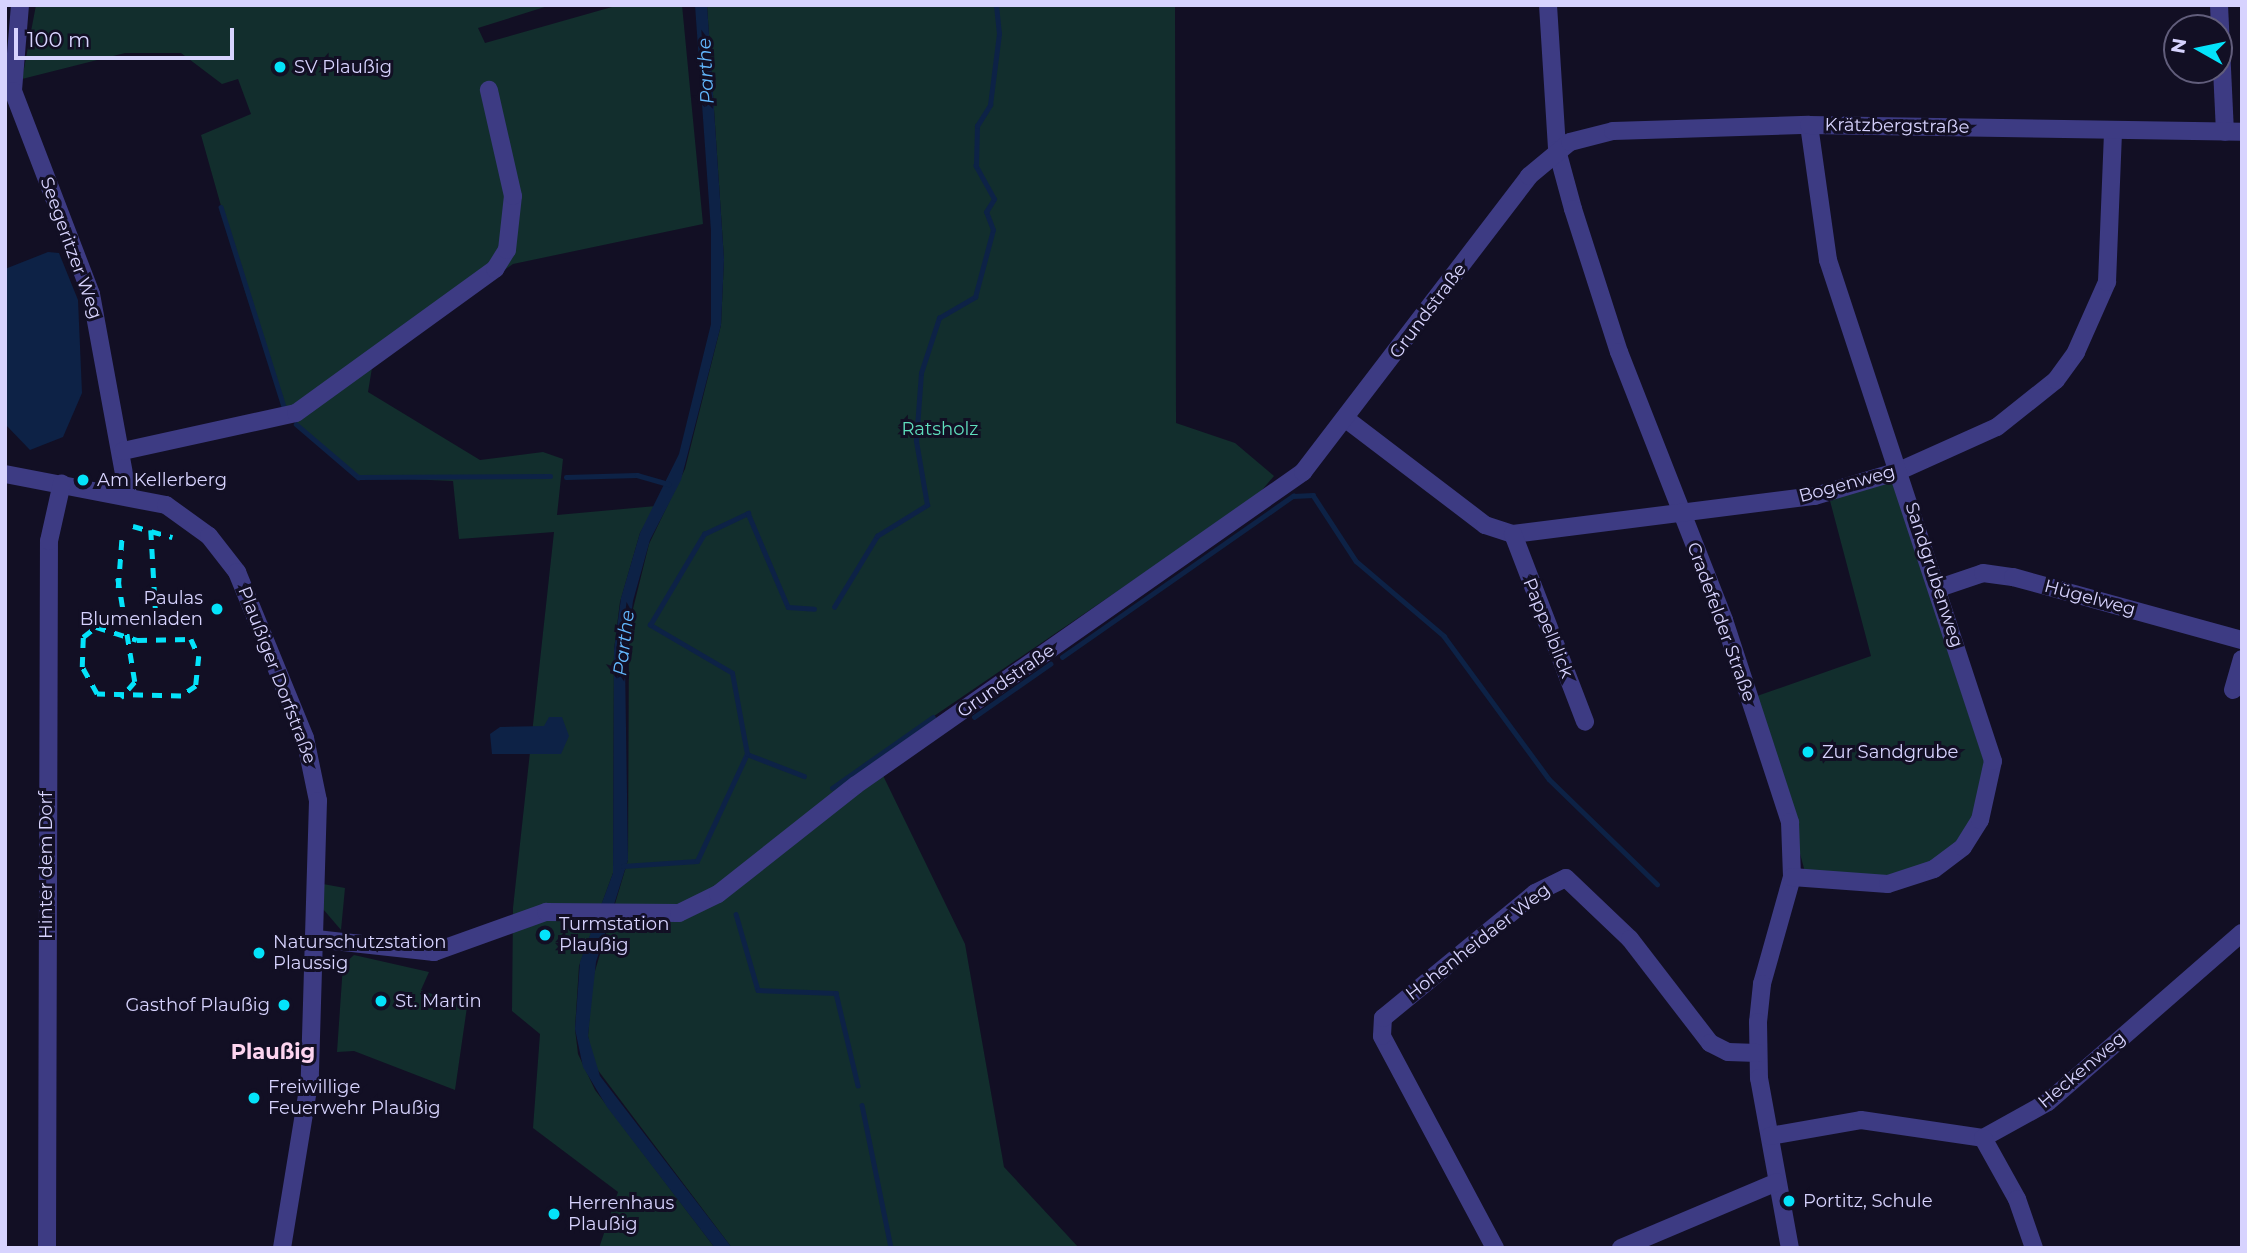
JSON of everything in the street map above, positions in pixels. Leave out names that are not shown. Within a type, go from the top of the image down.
[{"type":"street","name":"Seegeritzer Weg","points":[[20,5],[13,91],[91,294],[123,451],[128,495]]},
{"type":"street","name":"Cradefelder Straße","points":[[1548,5],[1557,150],[1619,352],[1682,513],[1790,822],[1792,877],[1762,984],[1758,1053],[1777,1182],[1790,1248]]},
{"type":"street","points":[[2219,5],[2234,132]]},
{"type":"street","points":[[123,451],[296,413],[495,269],[506,250],[513,196],[489,90]]},
{"type":"street","name":"Krätzbergstraße","points":[[1557,150],[1613,131],[1809,125],[2234,132]]},
{"type":"street","name":"Sandgrubenweg","points":[[1792,877],[1888,884],[1934,869],[1963,847],[1980,820],[1993,761],[1939,588],[1828,260],[1809,125]]},
{"type":"street","name":"Bogenweg","points":[[1346,419],[1485,525],[1513,534],[1815,496],[1899,471],[1997,427],[2056,380],[2076,352],[2106,282],[2113,130]]},
{"type":"street","name":"Grundstraße","points":[[316,939],[434,953],[546,912],[583,910],[679,913],[718,894],[856,785],[1233,525],[1303,472],[1529,176],[1557,150]]},
{"type":"street","name":"Plaußiger Dorfstraße","points":[[5,474],[128,495],[166,505],[209,536],[237,572],[313,771],[316,939],[309,1100],[282,1248]]},
{"type":"street","name":"Hinter dem Dorf","points":[[47,1248],[49,541],[62,483]]},
{"type":"street","name":"Pappelblick","points":[[1513,534],[1585,722]]},
{"type":"street","name":"Hügelweg","points":[[1939,588],[1983,573],[2013,577],[2242,640]]},
{"type":"street","points":[[2233,690],[2242,659]]},
{"type":"street","name":"Hohenheidaer Weg","points":[[1495,1248],[1381,1036],[1383,1018],[1535,893],[1566,878],[1630,939],[1710,1042],[1728,1052],[1758,1053]]},
{"type":"street","name":"Heckenweg","points":[[1983,1138],[2048,1102],[2242,933]]},
{"type":"street","points":[[1770,1136],[1861,1120],[1983,1138],[2017,1199],[2034,1248]]},
{"type":"street","points":[[1621,1248],[1777,1182]]},
{"type":"green space","points":[[36,5],[551,5],[478,28],[485,43],[619,5],[682,5],[703,224],[513,264],[373,362],[368,392],[480,460],[543,452],[563,459],[557,515],[656,506],[640,533],[620,602],[614,650],[613,873],[579,966],[575,1029],[578,1054],[595,1090],[715,1248],[599,1248],[618,1192],[533,1128],[540,1034],[512,1011],[513,908],[554,532],[459,539],[453,481],[358,477],[296,424],[284,407],[245,291],[201,135],[251,114],[238,79],[222,84],[181,53],[125,53],[22,79]]},
{"type":"green space","name":"Ratsholz","points":[[707,5],[1175,5],[1176,423],[1235,443],[1274,476],[1257,496],[874,757],[965,944],[1004,1167],[1079,1248],[732,1248],[594,1065],[588,1036],[592,981],[628,860],[629,625],[649,544],[685,469],[721,325],[724,259]]},
{"type":"green space","points":[[1892,480],[1985,764],[1982,797],[1962,837],[1936,862],[1898,876],[1805,872],[1757,696],[1871,656],[1829,497]]},
{"type":"green space","points":[[323,884],[345,888],[341,930],[323,909]]},
{"type":"green space","points":[[354,955],[429,972],[421,990],[467,1007],[455,1090],[354,1051],[337,1052],[343,965]]},
{"type":"water","name":"Parthe","points":[[695,5],[707,5],[724,259],[721,325],[681,480],[650,540],[633,601],[625,663],[628,860],[596,962],[588,1036],[600,1076],[732,1248],[715,1248],[607,1107],[583,1067],[575,1029],[580,962],[613,873],[614,650],[621,598],[640,533],[679,454],[711,324],[711,231]]},
{"type":"water","points":[[48,252],[59,253],[78,300],[82,393],[63,437],[30,450],[5,424],[5,269]]},
{"type":"water","points":[[549,717],[562,717],[569,736],[561,754],[492,754],[490,734],[500,727],[544,726]]},
{"type":"waterway","points":[[834,607],[877,536],[927,505],[916,441],[921,373],[939,318],[975,297],[993,230],[986,212],[994,199],[976,166],[977,126],[990,105],[999,34],[996,5]]},
{"type":"waterway","points":[[221,207],[284,407]]},
{"type":"waterway","points":[[296,424],[358,477],[550,476]]},
{"type":"waterway","points":[[566,477],[637,475],[669,484]]},
{"type":"waterway","points":[[1062,657],[1293,496],[1313,495],[1356,561],[1444,636],[1549,779],[1657,884]]},
{"type":"waterway","points":[[623,866],[697,861],[747,754],[732,673],[650,625],[704,534],[748,513],[788,607],[814,609]]},
{"type":"waterway","points":[[974,717],[1050,664]]},
{"type":"waterway","points":[[832,788],[933,717]]},
{"type":"waterway","points":[[747,754],[804,776]]},
{"type":"waterway","points":[[736,914],[758,990],[836,993],[858,1085]]},
{"type":"waterway","points":[[862,1105],[891,1248]]},
{"type":"railway","points":[[133,526],[172,537]]},
{"type":"railway","points":[[151,530],[156,617]]},
{"type":"railway","points":[[118,588],[122,535]]},
{"type":"railway","points":[[118,578],[135,682],[121,698]]},
{"type":"railway","points":[[96,627],[137,640],[191,639],[199,656],[196,686],[181,696],[97,694],[82,667],[83,637],[96,627]]},
{"type":"place","name":"SV Plaußig","points":[[280,67]]},
{"type":"place","name":"Am Kellerberg","points":[[83,480]]},
{"type":"place","name":"Paulas Blumenladen","points":[[217,609]]},
{"type":"place","name":"Zur Sandgrube","points":[[1808,752]]},
{"type":"place","name":"Turmstation Plaußig","points":[[545,935]]},
{"type":"place","name":"Naturschutzstation Plaussig","points":[[259,953]]},
{"type":"place","name":"St. Martin","points":[[381,1001]]},
{"type":"place","name":"Gasthof Plaußig","points":[[284,1005]]},
{"type":"place","name":"Freiwillige Feuerwehr Plaußig","points":[[254,1098]]},
{"type":"place","name":"Portitz, Schule","points":[[1789,1201]]},
{"type":"place","name":"Herrenhaus Plaußig","points":[[554,1214]]},
{"type":"district","name":"Plaußig","points":[[273,1052]]}]
